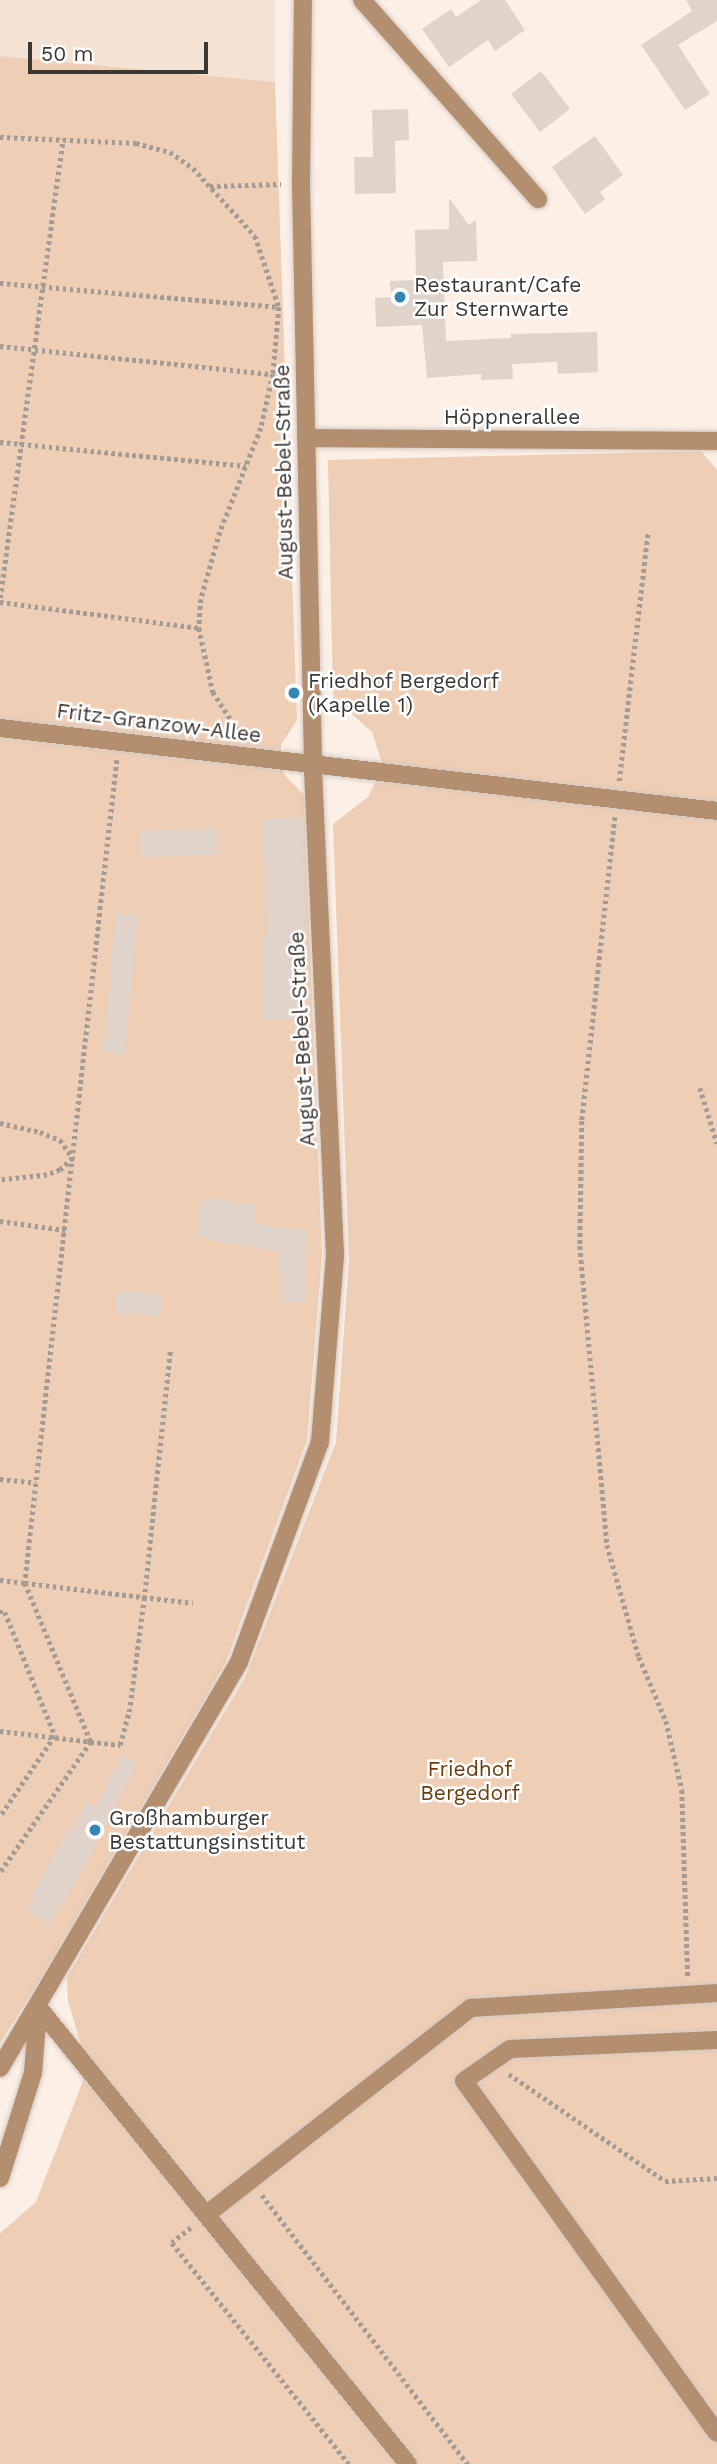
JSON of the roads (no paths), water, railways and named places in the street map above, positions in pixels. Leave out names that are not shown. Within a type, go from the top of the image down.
[{"type":"street","name":"August-Bebel-Straße","points":[[0,2068],[239,1662],[320,1442],[335,1255],[313,762],[301,183],[303,0]]},
{"type":"street","points":[[362,0],[538,199]]},
{"type":"street","name":"Höppnerallee","points":[[306,438],[717,441]]},
{"type":"street","name":"Fritz-Granzow-Allee","points":[[0,728],[313,762],[617,801],[717,811]]},
{"type":"street","points":[[207,2214],[471,2008],[717,1993]]},
{"type":"street","name":"August-Bebel-Straße","points":[[0,2178],[33,2073],[38,2007]]},
{"type":"street","points":[[38,2007],[408,2464]]},
{"type":"street","points":[[717,2040],[510,2049],[464,2081],[717,2433]]},
{"type":"place","name":"Restaurant/Cafe Zur Sternwarte","points":[[400,297]]},
{"type":"place","name":"Friedhof Bergedorf (Kapelle 1)","points":[[294,693]]},
{"type":"place","name":"Großhamburger Bestattungsinstitut","points":[[95,1830]]},
{"type":"park label","name":"Friedhof Bergedorf","points":[[470,1781]]}]
